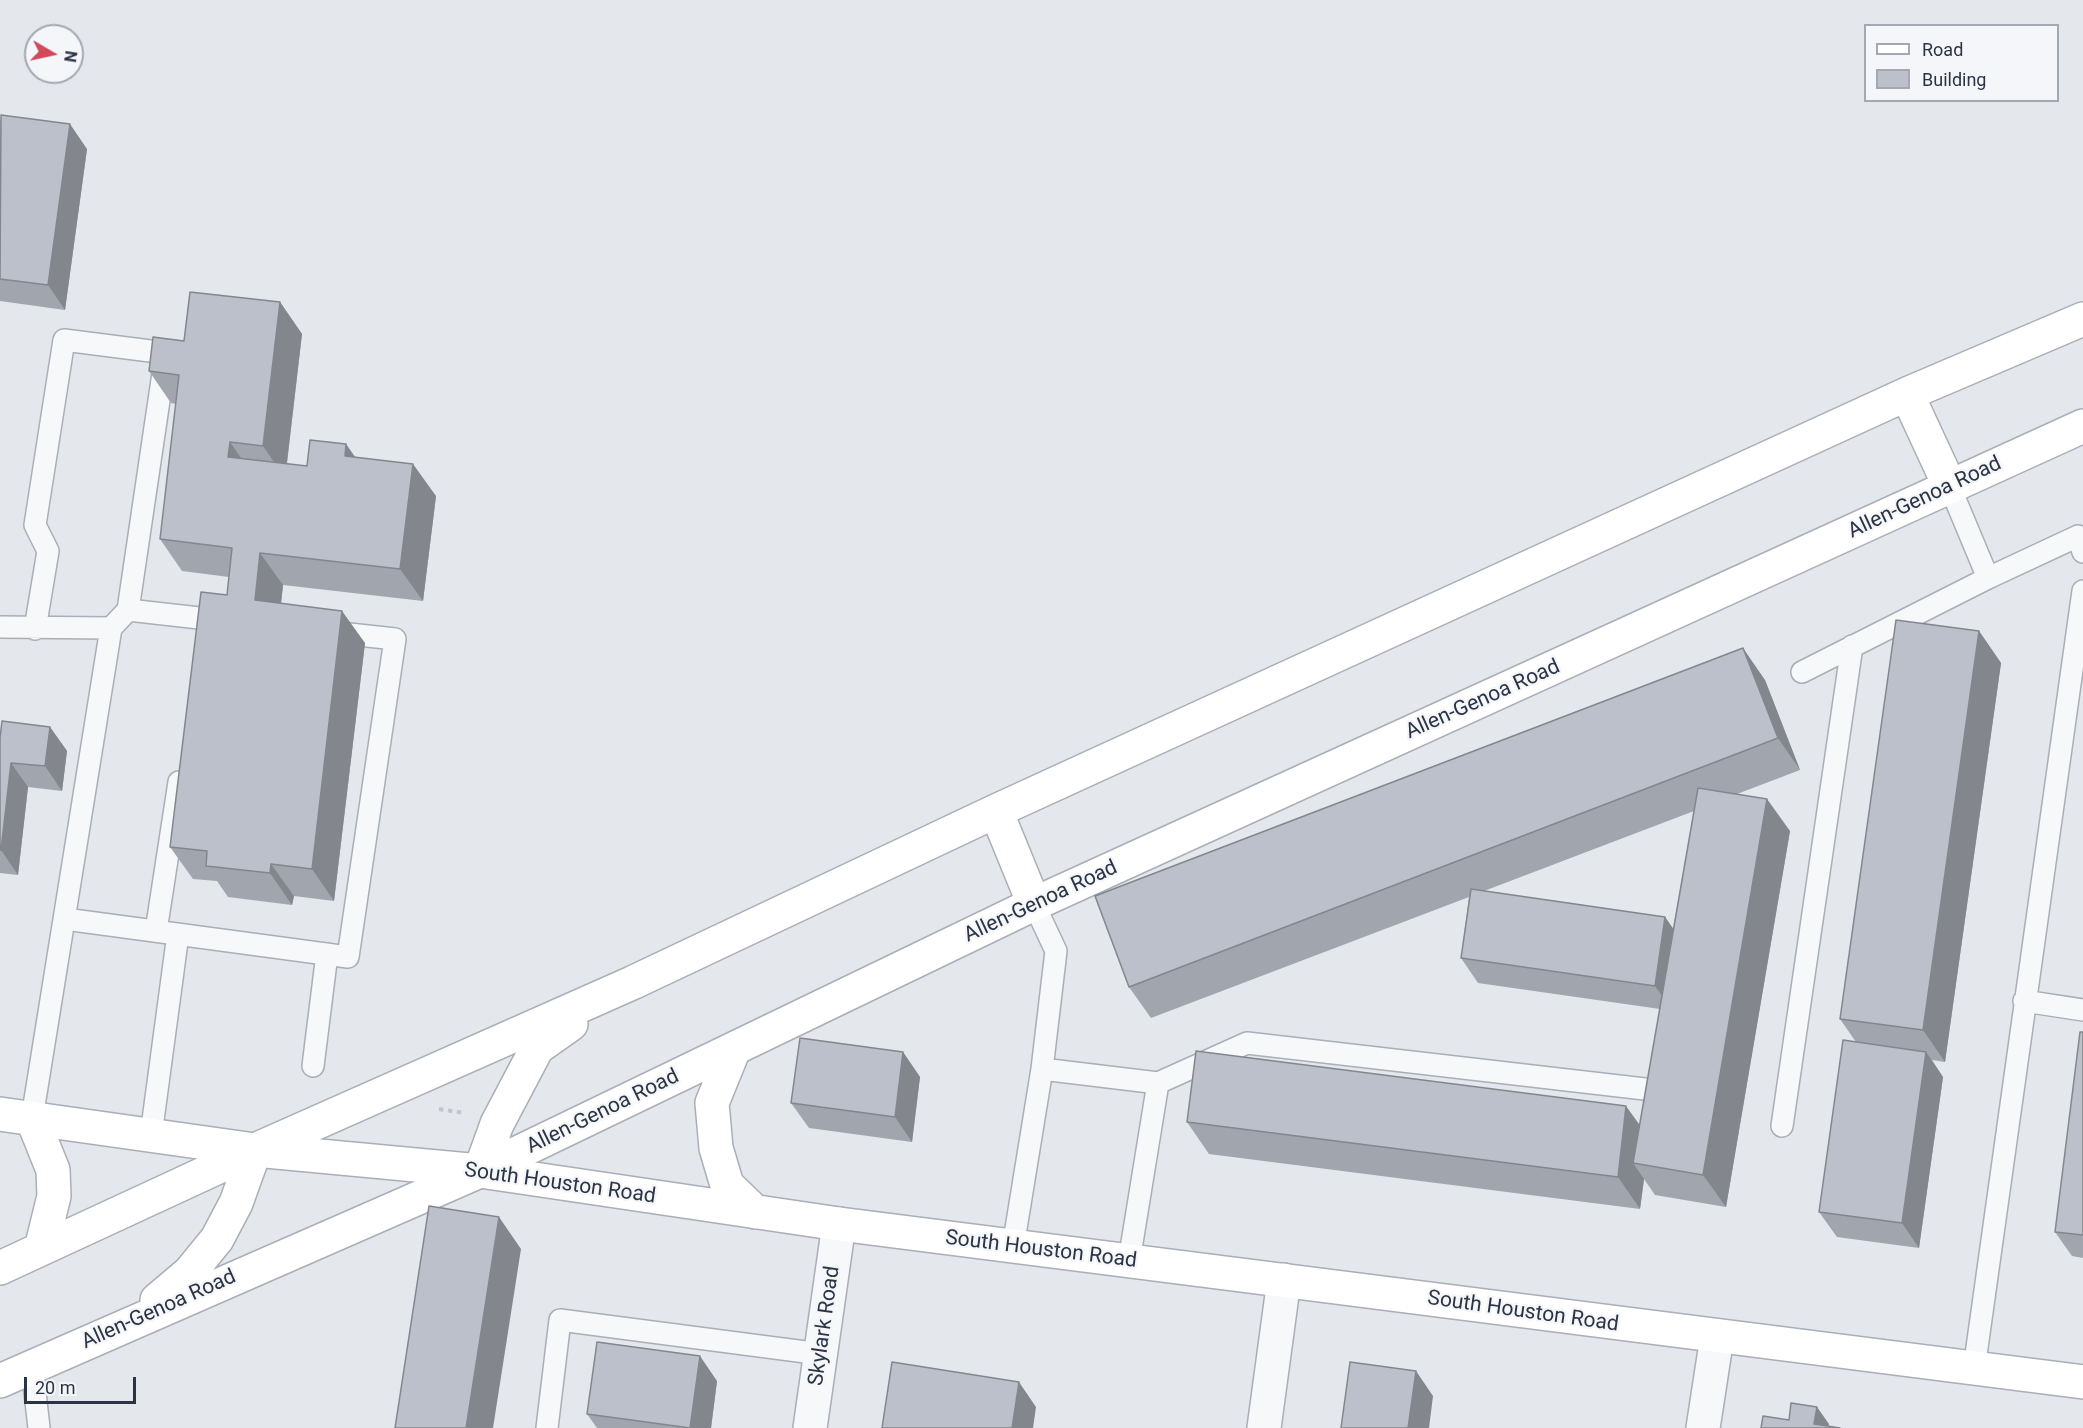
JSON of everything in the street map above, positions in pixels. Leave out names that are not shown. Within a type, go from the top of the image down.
[{"type":"main road","points":[[0,1268],[255,1150],[632,983],[996,811],[1907,394],[2083,319]]},
{"type":"main road","points":[[1907,394],[1950,487]]},
{"type":"main road","name":"Allen-Genoa Road","points":[[0,1381],[480,1171],[1034,904],[2083,426]]},
{"type":"main road","points":[[996,811],[1034,904]]},
{"type":"main road","points":[[480,1171],[499,1120],[537,1048],[632,983]]},
{"type":"main road","points":[[734,1049],[712,1104],[716,1148],[728,1185],[755,1212]]},
{"type":"main road","name":"South Houston Road","points":[[0,1114],[255,1150],[480,1171],[839,1224],[2083,1382]]},
{"type":"main road","points":[[32,1118],[53,1170],[54,1196],[41,1249]]},
{"type":"main road","points":[[128,1324],[190,1272],[217,1239],[236,1203],[255,1150]]},
{"type":"street","name":"Skylark Road","points":[[810,1428],[839,1224]]},
{"type":"street","points":[[1264,1428],[1284,1280]]},
{"type":"street","points":[[1703,1428],[1717,1337]]},
{"type":"lane","points":[[32,1118],[111,628],[128,610],[166,353],[63,340],[35,525],[48,550],[35,629]]},
{"type":"lane","points":[[1950,487],[1988,578]]},
{"type":"lane","points":[[1802,672],[1988,578],[2078,536],[2083,552]]},
{"type":"lane","points":[[1974,1369],[2083,591]]},
{"type":"lane","points":[[128,610],[250,624]]},
{"type":"lane","points":[[201,642],[205,619]]},
{"type":"lane","points":[[0,627],[111,628]]},
{"type":"lane","points":[[65,919],[348,957],[395,639],[313,630]]},
{"type":"lane","points":[[1782,1126],[1852,646]]},
{"type":"lane","points":[[156,932],[183,758]]},
{"type":"lane","points":[[1013,1246],[1042,1068],[1056,951],[1034,904]]},
{"type":"lane","points":[[151,1135],[178,934]]},
{"type":"lane","points":[[313,1066],[327,954]]},
{"type":"lane","points":[[2024,1001],[2083,1010]]},
{"type":"lane","points":[[1042,1068],[1158,1083],[1247,1044],[1662,1091]]},
{"type":"lane","points":[[1129,1261],[1158,1083]]},
{"type":"lane","points":[[547,1428],[560,1320],[820,1354]]},
{"type":"lane","points":[[32,1366],[39,1428]]},
{"type":"path","points":[[428,1108],[471,1114]]},
{"type":"building","points":[[1,115],[70,124],[48,285],[0,279]]},
{"type":"building","points":[[190,292],[280,302],[263,446],[230,442],[228,457],[307,466],[310,440],[346,444],[345,456],[413,464],[400,569],[260,553],[255,600],[342,611],[312,869],[271,864],[270,873],[206,866],[207,851],[170,847],[201,592],[227,595],[232,548],[160,539],[179,375],[149,371],[153,337],[184,341]]},
{"type":"building","points":[[1896,620],[1979,631],[1923,1030],[1840,1019]]},
{"type":"building","points":[[1743,648],[1778,738],[1129,987],[1095,896]]},
{"type":"building","points":[[2,721],[50,727],[45,766],[11,763],[0,850],[0,738]]},
{"type":"building","points":[[1698,788],[1767,799],[1703,1175],[1633,1163]]},
{"type":"building","points":[[1471,889],[1665,917],[1655,986],[1461,958]]},
{"type":"building","points":[[2080,1032],[2083,1032],[2083,1235],[2055,1232]]},
{"type":"building","points":[[800,1038],[903,1052],[895,1117],[791,1103]]},
{"type":"building","points":[[1843,1040],[1926,1052],[1902,1223],[1819,1212]]},
{"type":"building","points":[[1196,1051],[1626,1106],[1618,1177],[1187,1122]]},
{"type":"building","points":[[429,1206],[499,1217],[466,1428],[395,1428]]},
{"type":"building","points":[[597,1342],[700,1356],[690,1428],[587,1414]]},
{"type":"building","points":[[892,1362],[1019,1382],[1012,1428],[882,1428]]},
{"type":"building","points":[[1350,1362],[1416,1371],[1408,1428],[1341,1428]]},
{"type":"building","points":[[1791,1403],[1817,1407],[1814,1424],[1840,1428],[1761,1428],[1763,1416],[1789,1420]]}]
